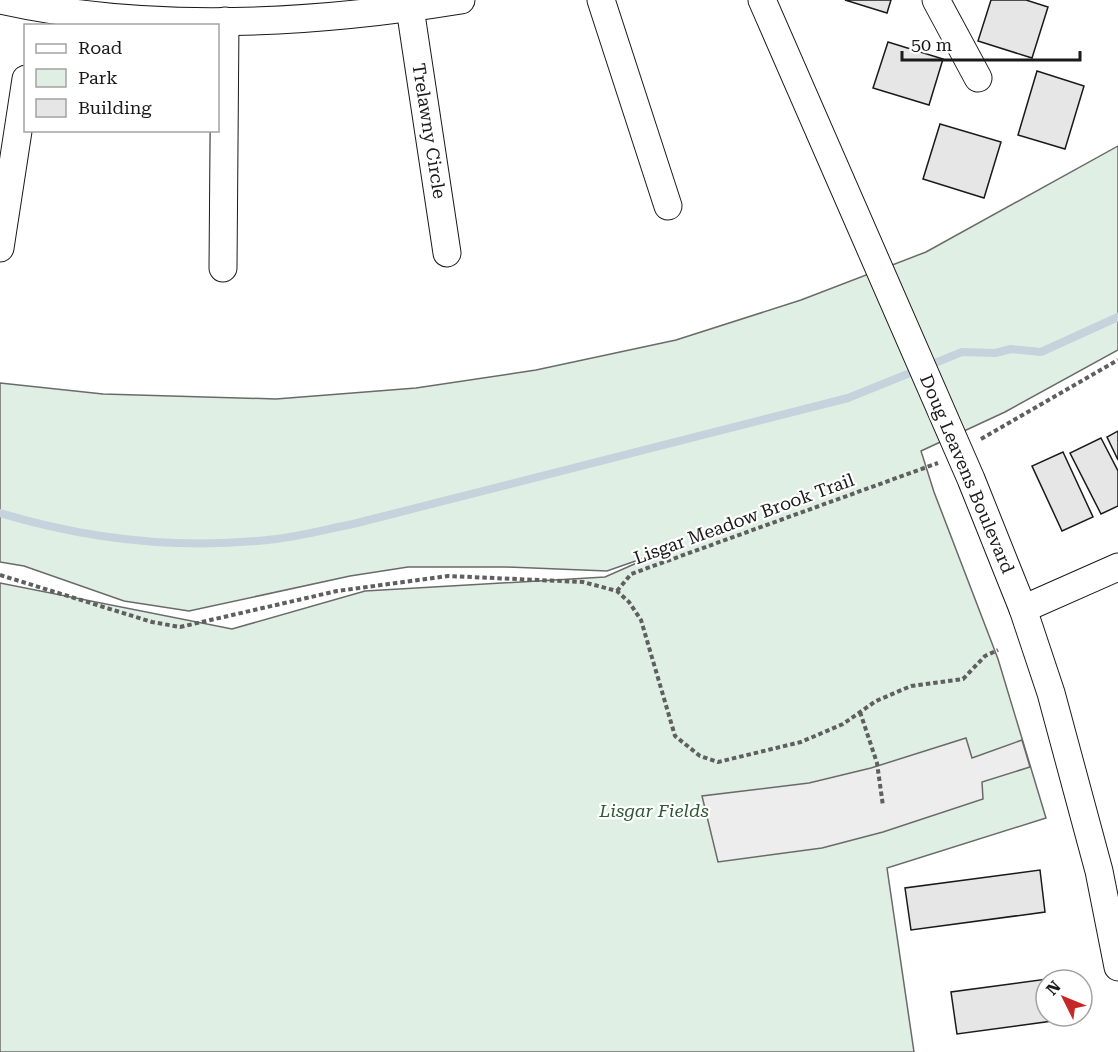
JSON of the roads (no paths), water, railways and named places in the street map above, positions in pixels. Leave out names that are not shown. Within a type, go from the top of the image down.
[{"type":"street","points":[[0,0],[35,17],[90,15],[225,21],[325,18],[460,0]]},
{"type":"street","points":[[601,0],[668,206]]},
{"type":"street","name":"Doug Leavens Boulevard","points":[[762,0],[943,416],[1023,609],[1109,867],[1118,967]]},
{"type":"street","points":[[936,0],[978,78]]},
{"type":"street","name":"Trelawny Circle","points":[[410,8],[447,253]]},
{"type":"street","points":[[223,268],[225,21]]},
{"type":"street","points":[[0,248],[24,92]]},
{"type":"street","points":[[1023,609],[1118,567]]},
{"type":"waterway","points":[[0,513],[102,536],[172,543],[241,542],[295,536],[353,524],[848,398],[962,352],[995,353],[1011,349],[1041,352],[1118,317]]},
{"type":"park label","name":"Lisgar Fields","points":[[654,811]]}]
